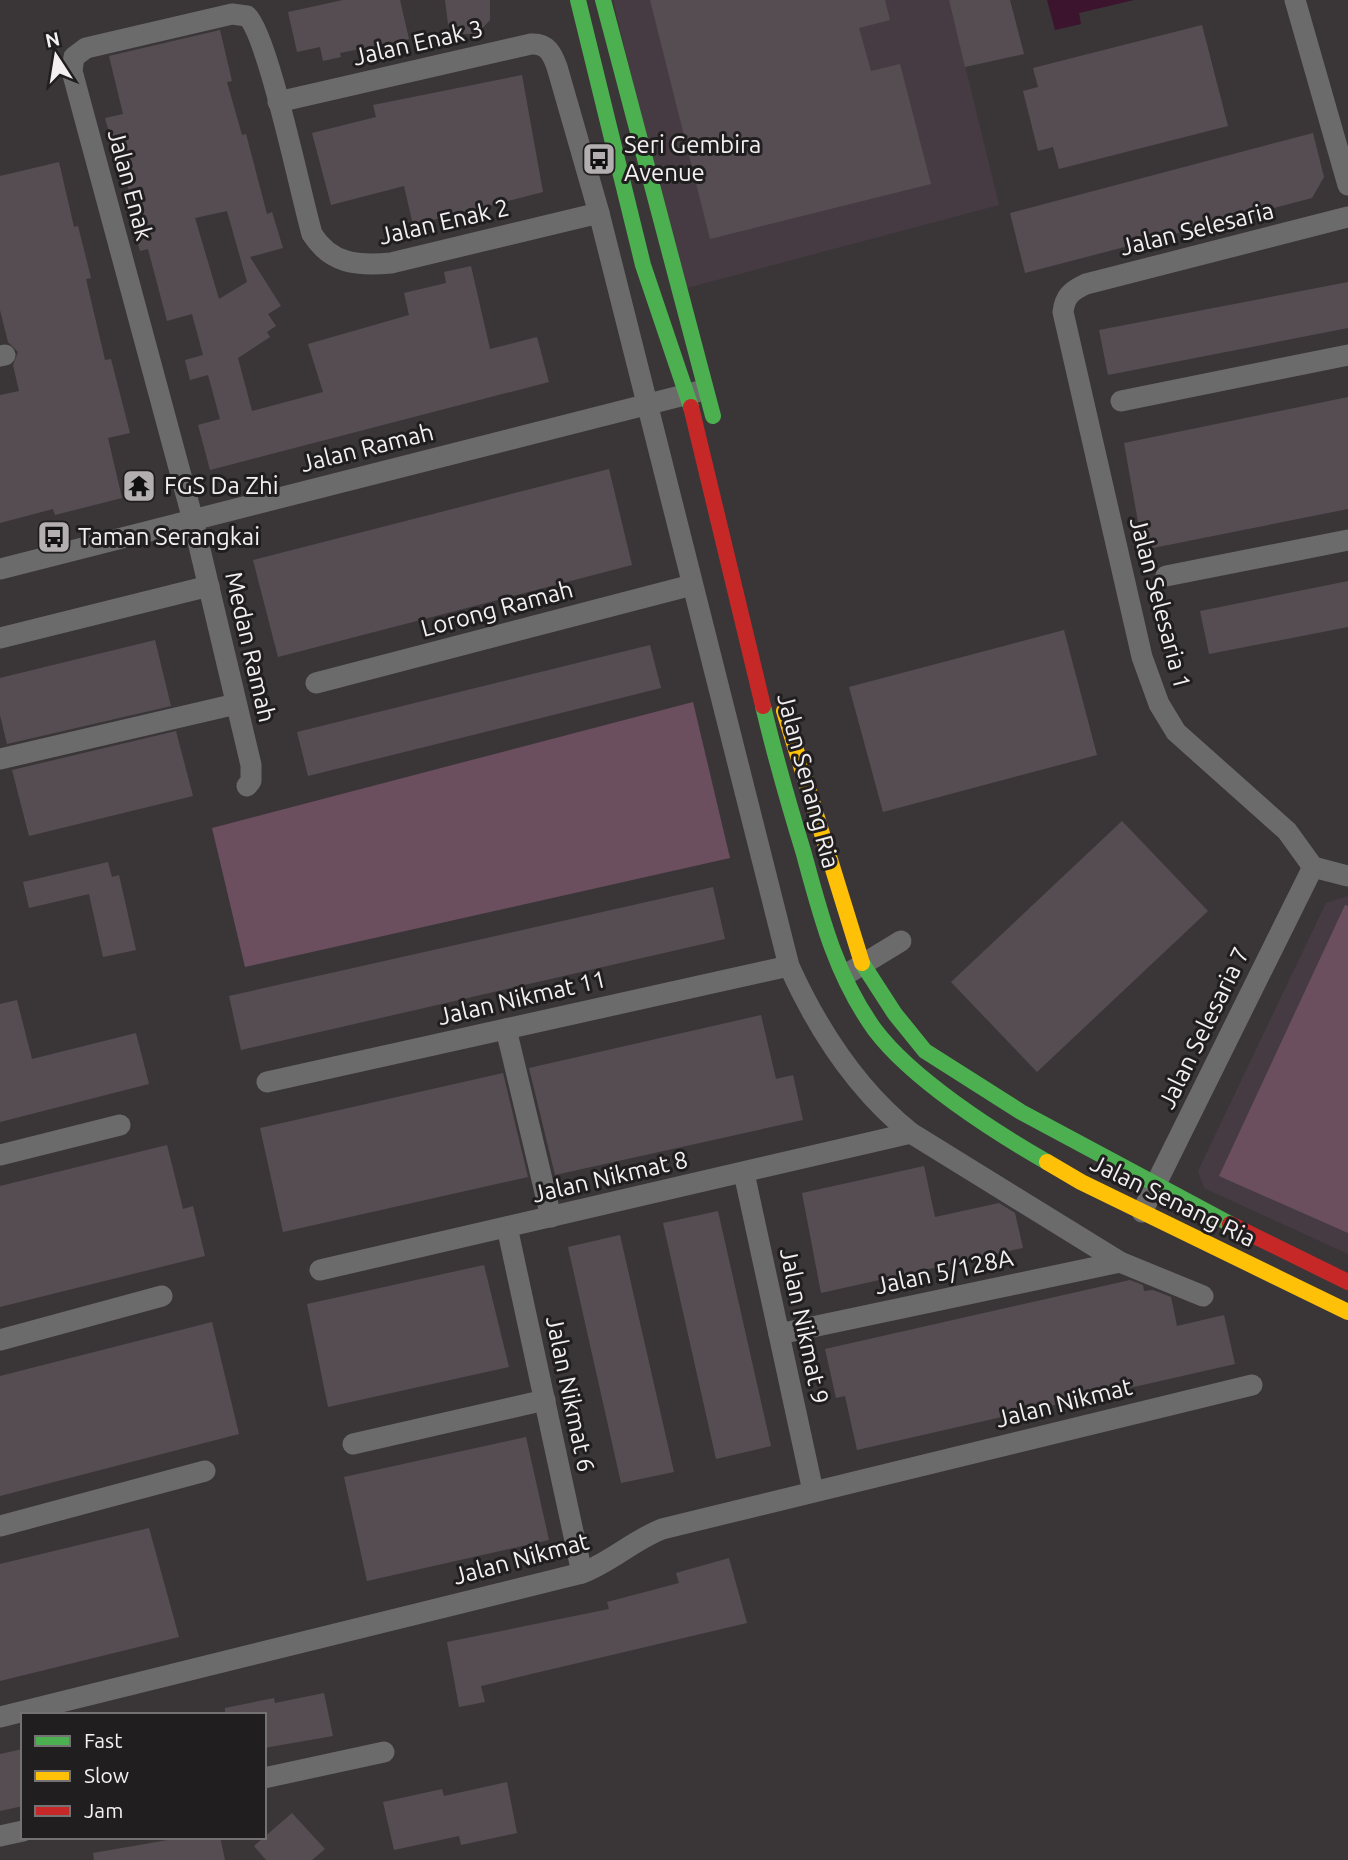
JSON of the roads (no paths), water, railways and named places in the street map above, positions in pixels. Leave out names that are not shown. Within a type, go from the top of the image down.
[{"type":"street","name":"Jalan Senang Ria","points":[[578,0],[643,265],[697,392],[716,429]]},
{"type":"street","name":"Jalan Senang Ria","points":[[603,0],[697,392],[775,754],[832,954],[842,977],[877,1032],[916,1072],[1017,1144],[1142,1212],[1348,1312]]},
{"type":"street","points":[[1295,0],[1348,185]]},
{"type":"street","name":"Jalan Enak","points":[[193,520],[72,64],[79,51],[86,48],[232,14],[247,16],[256,32]]},
{"type":"street","name":"Jalan Enak 2","points":[[256,32],[278,102],[312,234],[322,249],[344,261],[358,264],[391,263],[598,213]]},
{"type":"street","name":"Jalan Enak 3","points":[[278,102],[538,44],[550,50],[557,67],[598,213]]},
{"type":"street","points":[[598,213],[789,966],[808,1007],[835,1051],[890,1116],[911,1133],[1120,1262],[1203,1296]]},
{"type":"street","name":"Jalan Selesaria","points":[[1065,300],[1072,291],[1086,284],[1348,217]]},
{"type":"street","name":"Jalan Selesaria 1","points":[[1065,300],[1065,324],[1139,644],[1159,704],[1176,732],[1287,831],[1313,867]]},
{"type":"street","points":[[1121,401],[1348,355]]},
{"type":"street","name":"Jalan Ramah","points":[[0,569],[697,392]]},
{"type":"street","name":"Medan Ramah","points":[[193,520],[251,765],[251,780],[247,786]]},
{"type":"street","points":[[1166,576],[1348,540]]},
{"type":"street","name":"Lorong Ramah","points":[[316,683],[692,585]]},
{"type":"street","points":[[0,638],[209,586]]},
{"type":"street","name":"Jalan Senang Ria","points":[[780,691],[792,744],[862,964],[895,1014],[925,1051],[1021,1112],[1156,1185],[1348,1282]]},
{"type":"street","points":[[0,759],[236,704]]},
{"type":"street","points":[[1313,867],[1348,876]]},
{"type":"street","name":"Jalan Selesaria 7","points":[[1142,1212],[1313,867]]},
{"type":"street","points":[[842,977],[901,941]]},
{"type":"street","name":"Jalan Nikmat 11","points":[[267,1082],[789,966]]},
{"type":"street","points":[[506,1029],[551,1217]]},
{"type":"street","points":[[0,1156],[120,1125]]},
{"type":"street","name":"Jalan Nikmat 8","points":[[320,1270],[911,1133]]},
{"type":"street","name":"Jalan Nikmat 9","points":[[744,1173],[813,1491]]},
{"type":"street","name":"Jalan Nikmat 6","points":[[506,1227],[582,1573]]},
{"type":"street","name":"Jalan 5/128A","points":[[779,1334],[1120,1262]]},
{"type":"street","points":[[0,1340],[162,1296]]},
{"type":"street","name":"Jalan Nikmat","points":[[0,1717],[582,1573],[611,1559],[642,1537],[662,1530],[1252,1385]]},
{"type":"street","points":[[354,1444],[545,1400]]},
{"type":"street","points":[[0,1526],[205,1471]]},
{"type":"street","points":[[266,1778],[384,1752]]},
{"type":"street","points":[[0,1836],[21,1831]]},
{"type":"place","name":"Seri Gembira Avenue","points":[[599,159]]},
{"type":"place","name":"FGS Da Zhi","points":[[139,486]]},
{"type":"place","name":"Taman Serangkai","points":[[54,537]]}]
